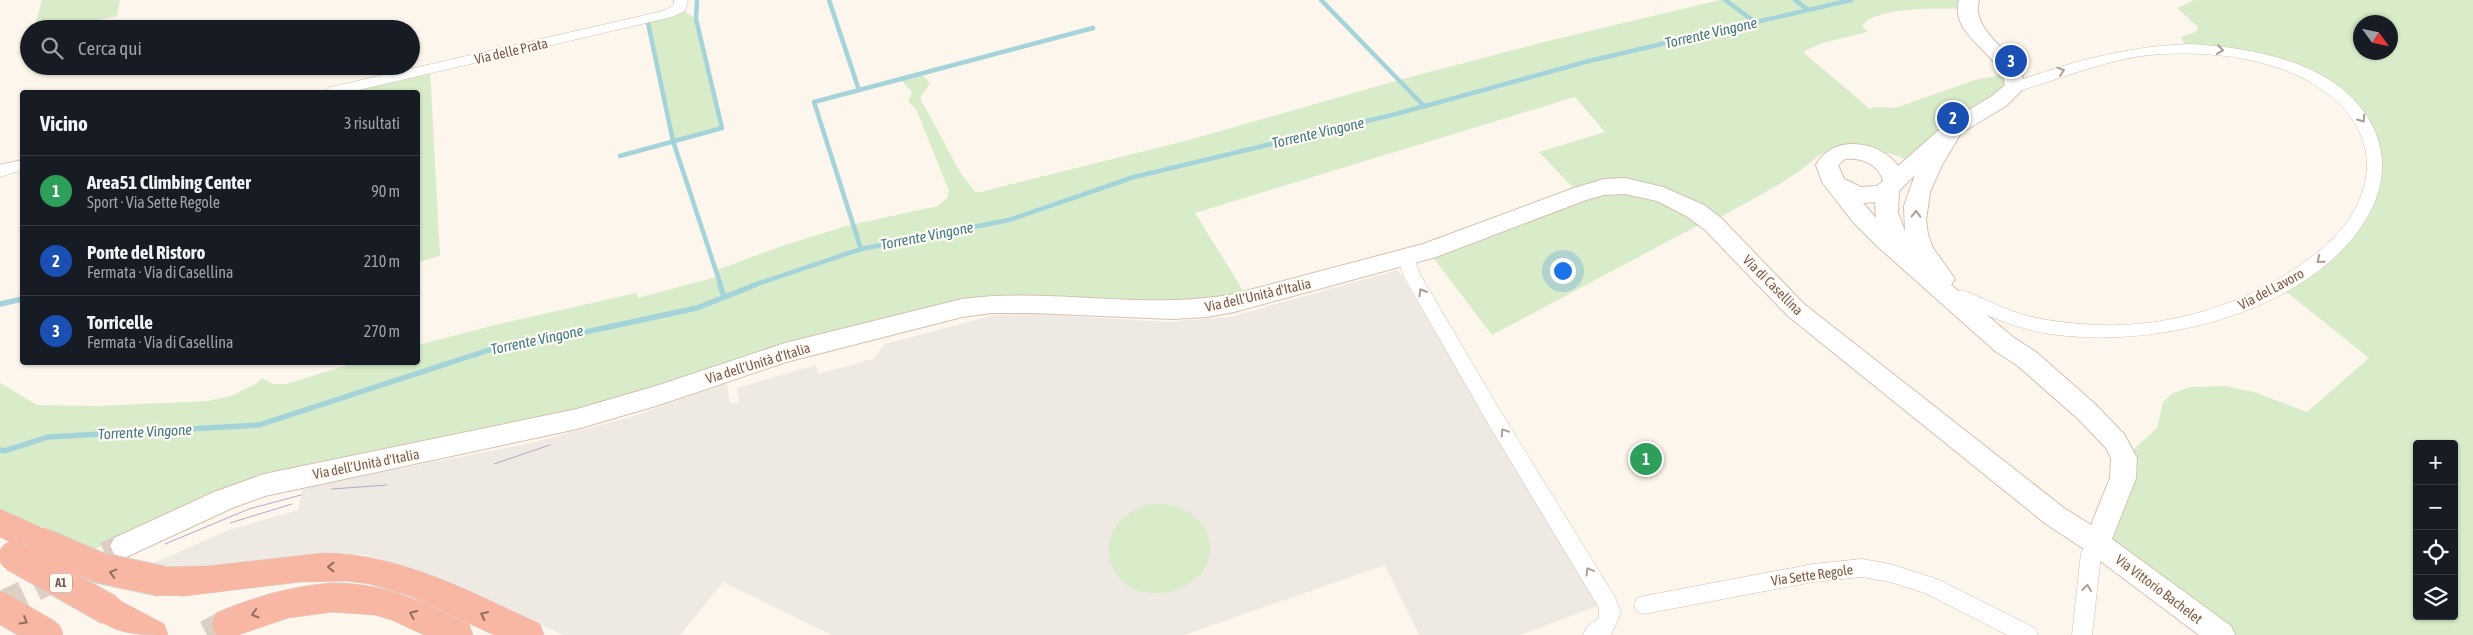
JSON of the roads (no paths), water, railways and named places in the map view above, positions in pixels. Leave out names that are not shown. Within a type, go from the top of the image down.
[{"type":"highway","points":[[0,522],[79,562],[108,572],[161,581],[200,582],[298,568],[359,568],[412,582],[528,635]]},
{"type":"highway","name":"A1","points":[[7,552],[152,635]]},
{"type":"highway","points":[[228,624],[248,616],[296,603],[350,598],[394,606],[457,635]]},
{"type":"highway","points":[[0,607],[48,635]]},
{"type":"street","name":"Via delle Prata","points":[[420,71],[667,14],[680,8],[680,0]]},
{"type":"street","points":[[1836,184],[1848,191],[1865,196],[1879,195],[1888,178],[1914,165],[1954,128],[1999,101],[2015,88],[2011,72],[1970,22],[1965,9],[1968,0]]},
{"type":"street","name":"Via del Lavoro","points":[[1962,298],[2020,321],[2048,327],[2083,331],[2140,330],[2216,315],[2280,287],[2319,261],[2336,246],[2358,219],[2372,188],[2375,164],[2374,148],[2368,130],[2360,115],[2348,102],[2323,83],[2305,73],[2276,62],[2208,48],[2151,50],[2088,62],[2015,88]]},
{"type":"street","name":"Via delle Prata","points":[[340,90],[404,75]]},
{"type":"street","points":[[1945,282],[1916,234],[1915,212],[1922,182],[1954,128]]},
{"type":"street","points":[[2027,359],[2004,344],[1885,240],[1861,216],[1830,177],[1827,165],[1830,159],[1836,154],[1856,152],[1873,156],[1888,178],[1886,213],[1892,230],[1912,254],[2098,421],[2115,441],[2124,458],[2124,468],[2120,488],[2091,553],[2082,635]]},
{"type":"street","points":[[0,172],[20,166]]},
{"type":"street","name":"Via di Casellina","points":[[1406,258],[1579,194],[1604,187],[1634,187],[1670,198],[1708,220],[1796,310],[2000,474],[2055,516],[2097,543]]},
{"type":"street","points":[[1406,258],[1418,286],[1494,417],[1605,596],[1612,614],[1603,629],[1593,635]]},
{"type":"street","name":"Via dell'Unità d'Italia","points":[[124,546],[223,500],[264,485],[577,419],[785,353],[946,312],[978,306],[1011,303],[1135,310],[1207,308],[1265,296],[1406,258]]},
{"type":"street","name":"Via Vittorio Bachelet","points":[[2097,543],[2221,635]]},
{"type":"street","name":"Via Sette Regole","points":[[1644,605],[1822,572],[1862,568],[1890,572],[1923,583],[2028,635]]},
{"type":"waterway","points":[[673,141],[722,128],[696,19],[697,0]]},
{"type":"waterway","points":[[829,0],[859,90]]},
{"type":"waterway","points":[[1321,0],[1424,106]]},
{"type":"waterway","points":[[1725,0],[1755,22]]},
{"type":"waterway","points":[[1795,0],[1808,10]]},
{"type":"waterway","name":"Torrente Vingone","points":[[861,249],[1009,220],[1134,177],[1396,114],[1589,61],[1851,0]]},
{"type":"waterway","points":[[648,23],[673,141]]},
{"type":"waterway","points":[[861,249],[814,102],[1093,28]]},
{"type":"waterway","points":[[620,156],[673,141]]},
{"type":"waterway","points":[[673,141],[721,286]]},
{"type":"waterway","name":"Torrente Vingone","points":[[751,286],[861,249]]},
{"type":"waterway","points":[[720,285],[724,297]]},
{"type":"waterway","name":"Torrente Vingone","points":[[0,450],[4,451],[48,437],[259,425],[489,350],[548,340],[697,308],[755,285]]},
{"type":"waterway","points":[[0,304],[20,299]]},
{"type":"tunnel","points":[[0,605],[124,546]]},
{"type":"tunnel","points":[[207,635],[228,624]]},
{"type":"tram line","points":[[494,464],[550,445]]},
{"type":"tram line","points":[[332,489],[387,485]]},
{"type":"tram line","points":[[165,544],[249,509],[301,495]]},
{"type":"tram line","points":[[230,523],[292,504]]},
{"type":"place","name":"Torricelle","points":[[2011,61]]},
{"type":"place","name":"Ponte del Ristoro","points":[[1953,118]]},
{"type":"place","name":"Area51 Climbing Center","points":[[1646,459]]}]
